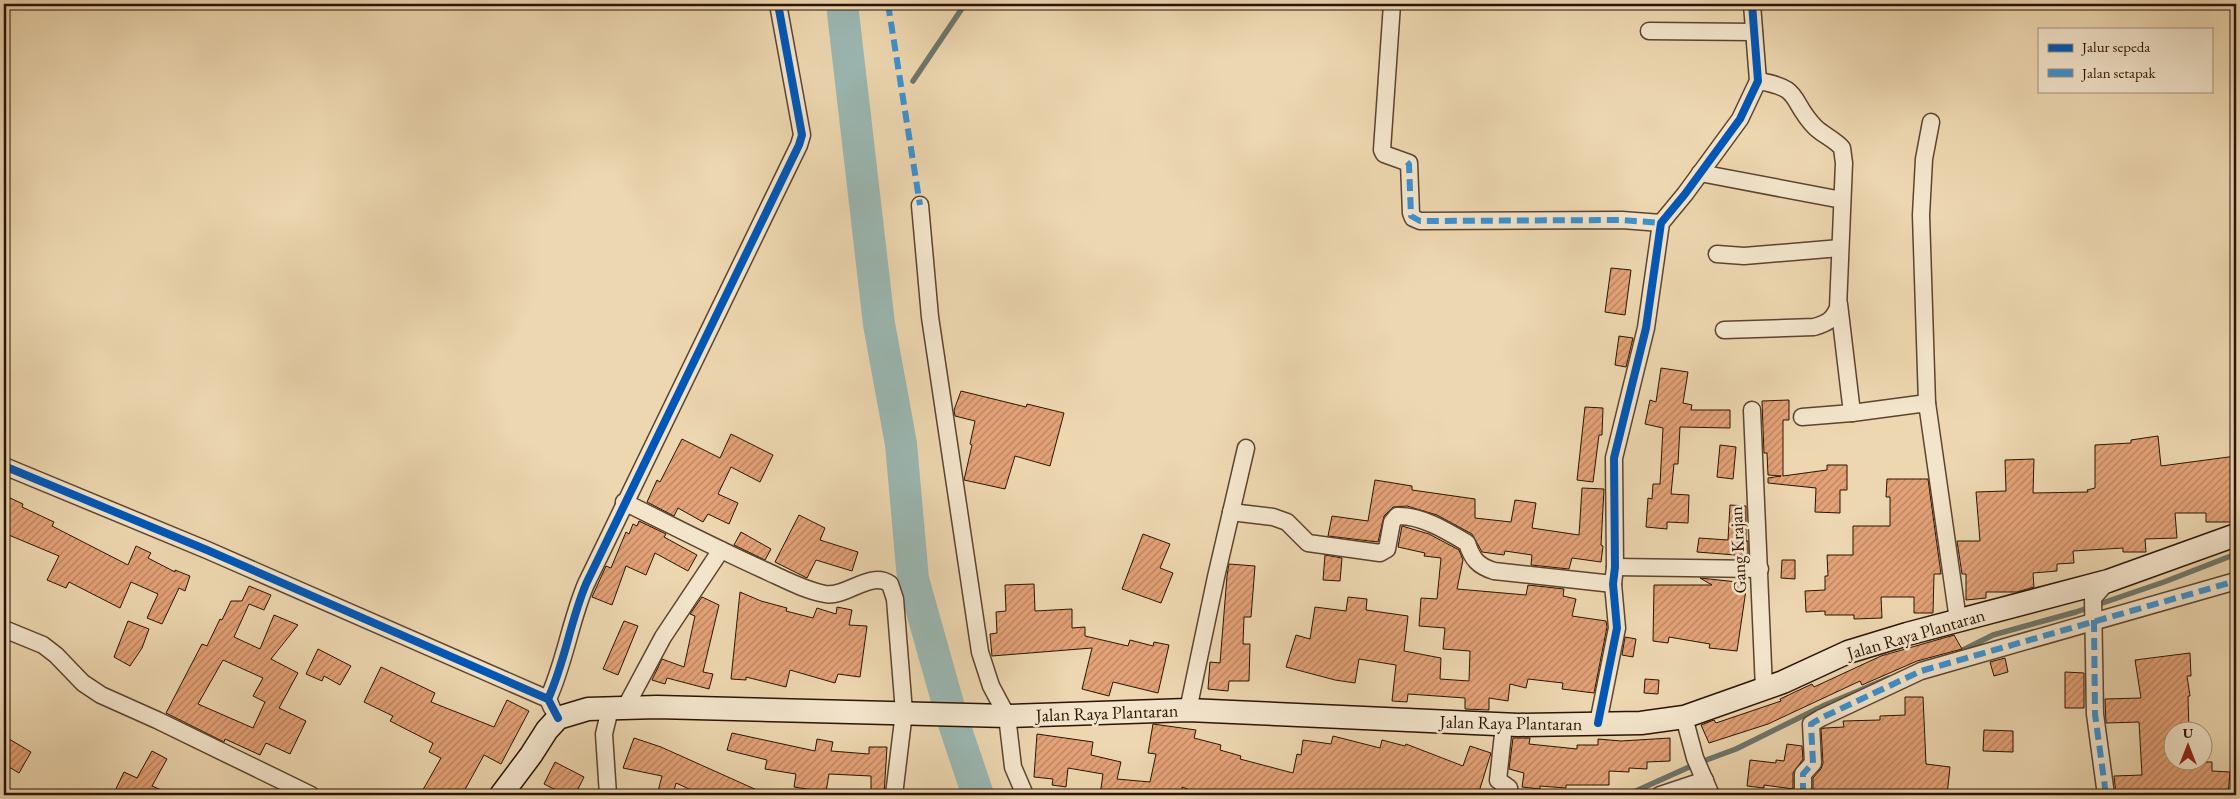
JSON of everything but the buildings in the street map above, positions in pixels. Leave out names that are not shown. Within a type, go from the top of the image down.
[{"type":"main road","name":"Jalan Raya Plantaran","points":[[553,709],[657,707],[910,712],[1001,716],[1188,710],[1504,725],[1641,723],[1684,717],[1783,682],[1848,652],[1958,620],[2108,581],[2236,535]]},
{"type":"main road","points":[[501,795],[547,730],[553,709]]},
{"type":"street","points":[[4,466],[206,550],[553,709],[560,668],[578,604],[624,502],[800,145],[802,135],[778,4]]},
{"type":"street","points":[[1392,4],[1382,150],[1384,154],[1409,163],[1411,213],[1413,218],[1420,221],[1622,220],[1661,223]]},
{"type":"street","points":[[1598,723],[1617,628],[1613,584],[1615,567],[1614,458],[1646,328],[1661,223],[1740,119],[1758,81],[1752,4]]},
{"type":"street","points":[[1649,31],[1754,32]]},
{"type":"street","points":[[1758,81],[1784,87],[1794,95],[1812,124],[1824,136],[1842,148],[1844,163],[1838,302],[1852,413]]},
{"type":"street","points":[[1931,122],[1924,159],[1921,216],[1927,403],[1958,620]]},
{"type":"street","points":[[1700,173],[1842,200]]},
{"type":"street","points":[[920,204],[930,317],[980,652],[1001,716],[1013,767],[1024,795]]},
{"type":"street","points":[[1717,254],[1744,256],[1840,248]]},
{"type":"street","points":[[1724,330],[1814,327],[1826,323],[1833,318],[1838,302]]},
{"type":"street","points":[[1802,417],[1852,413],[1927,403]]},
{"type":"street","name":"Gang Krajan","points":[[1752,410],[1764,689]]},
{"type":"street","points":[[1188,710],[1246,448]]},
{"type":"street","points":[[624,502],[797,585],[825,594],[843,592],[874,580],[890,584],[895,599],[910,712],[894,795]]},
{"type":"street","points":[[1231,512],[1273,517],[1287,522],[1308,543],[1380,553],[1387,549],[1392,522],[1397,516],[1407,516],[1450,533],[1467,543],[1471,556],[1481,567],[1494,571],[1613,584]]},
{"type":"street","points":[[607,793],[604,734],[617,708],[721,550]]},
{"type":"street","points":[[1615,567],[1760,569]]},
{"type":"street","points":[[2106,795],[2095,714],[2093,598],[2108,581]]},
{"type":"street","points":[[1803,795],[1804,774],[1813,763],[1811,724],[1821,718],[1921,671],[2094,620],[2236,581]]},
{"type":"street","points":[[4,629],[43,645],[56,655],[83,683],[96,692],[311,795]]},
{"type":"street","points":[[1660,795],[1706,783],[1695,758],[1684,717]]},
{"type":"street","points":[[1504,725],[1498,780],[1509,788]]},
{"type":"waterway","points":[[842,4],[879,324],[901,444],[913,579],[952,718],[978,795]]},
{"type":"waterway","points":[[913,81],[965,4]]},
{"type":"waterway","points":[[1959,652],[1993,635],[2076,612],[2164,582],[2236,554]]},
{"type":"waterway","points":[[1627,795],[1698,763],[1736,749],[1825,705],[1889,678]]},
{"type":"marked path","points":[[888,4],[920,205]]},
{"type":"marked path","points":[[1407,162],[1409,164],[1411,216],[1420,221],[1622,220],[1661,223]]},
{"type":"marked path","points":[[1803,795],[1803,774],[1813,763],[1811,724],[1821,718],[1921,671],[2236,581]]},
{"type":"marked path","points":[[2094,620],[2095,714],[2106,795]]},
{"type":"cycle path","points":[[548,699],[559,671],[580,598],[586,584],[799,145],[802,135],[778,4]]},
{"type":"cycle path","points":[[1598,723],[1617,628],[1613,584],[1615,567],[1614,458],[1646,328],[1661,223],[1685,194],[1740,119],[1758,81],[1752,4]]},
{"type":"cycle path","points":[[4,466],[207,550],[548,699],[558,718]]}]
